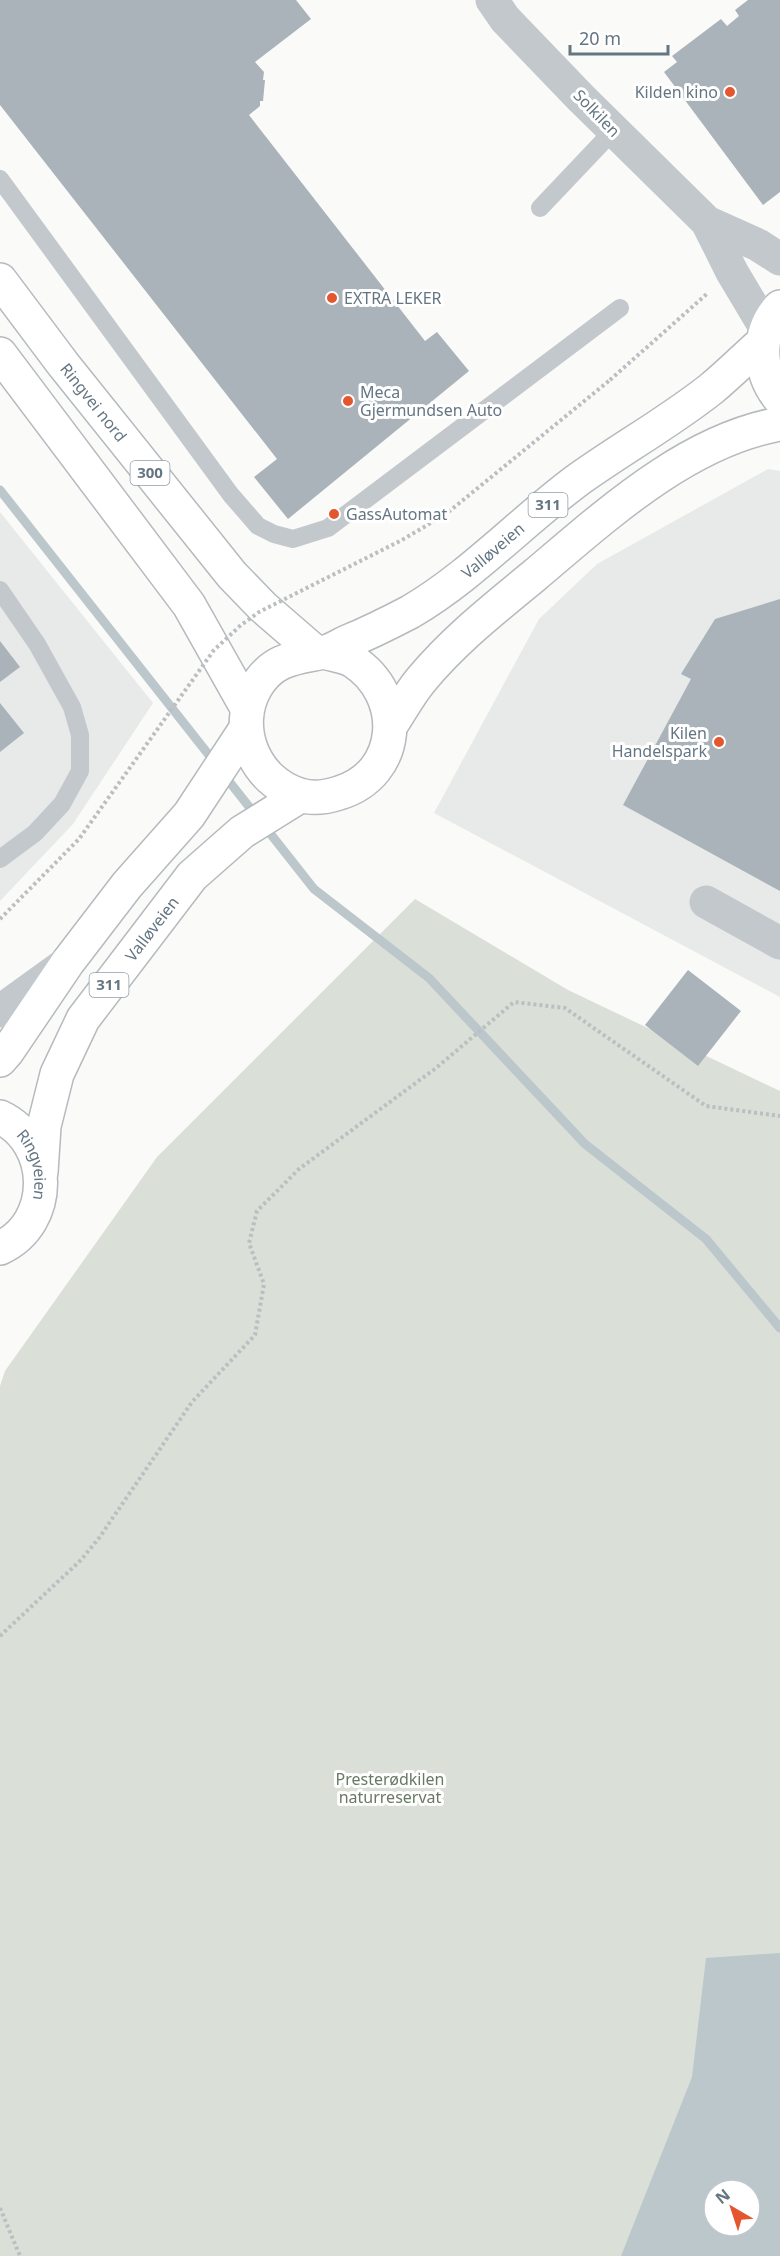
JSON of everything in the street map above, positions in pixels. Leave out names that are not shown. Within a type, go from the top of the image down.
[{"type":"main road","name":"Ringvei nord","points":[[0,280],[63,364],[232,576],[263,607],[320,652]]},
{"type":"main road","points":[[770,326],[763,366],[772,389],[780,399]]},
{"type":"main road","name":"Valløveien","points":[[241,730],[256,686],[272,669],[292,657],[320,652],[385,626],[435,597],[575,483],[710,389],[770,326]]},
{"type":"main road","points":[[0,354],[189,605],[241,730]]},
{"type":"main road","name":"311","points":[[391,725],[420,680],[468,630],[601,519],[679,464],[718,442],[780,424]]},
{"type":"main road","name":"311","points":[[241,730],[254,759],[290,802],[327,797],[352,790],[373,773],[386,751],[391,725],[386,698],[372,676],[350,660],[320,652]]},
{"type":"main road","name":"311","points":[[68,962],[127,885],[189,815],[241,730]]},
{"type":"main road","name":"Valløveien","points":[[41,1172],[44,1126],[57,1074],[83,1019],[192,876],[222,847],[290,802]]},
{"type":"main road","points":[[0,1060],[68,962]]},
{"type":"main road","name":"Ringveien","points":[[0,1117],[24,1135],[35,1152],[41,1172],[41,1190],[37,1207],[29,1223],[18,1236],[1,1249]]},
{"type":"street","name":"Solkilen","points":[[492,0],[505,19],[613,131],[707,222],[732,272],[770,326]]},
{"type":"street","name":"Solkilen","points":[[707,222],[758,245],[780,259]]},
{"type":"street","points":[[706,902],[780,943]]},
{"type":"street","points":[[0,1011],[68,962]]},
{"type":"lane","points":[[540,208],[613,131]]},
{"type":"lane","points":[[0,178],[231,495],[258,526],[274,534],[294,539],[328,528],[620,308]]},
{"type":"lane","points":[[0,590],[37,644],[72,707],[80,735],[80,771],[62,804],[35,833],[0,859]]},
{"type":"path","points":[[0,919],[79,839],[214,650],[241,625],[260,612],[402,540],[446,514],[610,380],[714,288]]},
{"type":"path","points":[[0,1636],[81,1560],[99,1538],[192,1402],[255,1335],[264,1284],[249,1243],[257,1211],[299,1168],[436,1068],[514,1002],[566,1008],[706,1106],[780,1116]]},
{"type":"path","points":[[0,2208],[20,2256]]},
{"type":"shaded area","points":[[768,469],[780,471],[780,997],[434,813],[539,619],[597,564]]},
{"type":"shaded area","points":[[0,512],[153,703],[73,824],[0,901]]},
{"type":"shaded area","points":[[780,1953],[780,2256],[621,2256],[692,2077],[706,1958]]},
{"type":"green space","name":"Presterødkilen naturreservat","points":[[415,899],[568,990],[780,1091],[780,2256],[0,2256],[0,1386],[5,1371],[157,1157]]},
{"type":"building","points":[[0,0],[296,0],[311,19],[255,62],[264,72],[263,101],[260,101],[260,106],[249,115],[425,341],[437,332],[469,371],[288,519],[254,477],[277,459],[0,105]]},
{"type":"building","name":"Kilden kino","points":[[748,0],[780,0],[780,192],[763,205],[664,72],[677,62],[672,56],[721,19],[727,26],[739,16],[735,10]]},
{"type":"building","name":"Kilen Handelspark","points":[[780,599],[780,891],[623,805],[691,679],[681,674],[715,619]]},
{"type":"building","points":[[0,641],[20,667],[0,682]]},
{"type":"building","points":[[0,703],[24,733],[0,752]]},
{"type":"building","points":[[688,970],[741,1011],[698,1066],[645,1025]]},
{"type":"waterway","points":[[0,490],[216,764]]},
{"type":"waterway","points":[[224,775],[314,889],[429,978],[585,1144],[706,1239],[780,1328]]},
{"type":"place","name":"Kilden kino","points":[[730,92]]},
{"type":"place","name":"EXTRA LEKER","points":[[332,298]]},
{"type":"place","name":"Meca Gjermundsen Auto","points":[[348,401]]},
{"type":"place","name":"GassAutomat","points":[[334,514]]},
{"type":"place","name":"Kilen Handelspark","points":[[719,742]]}]
